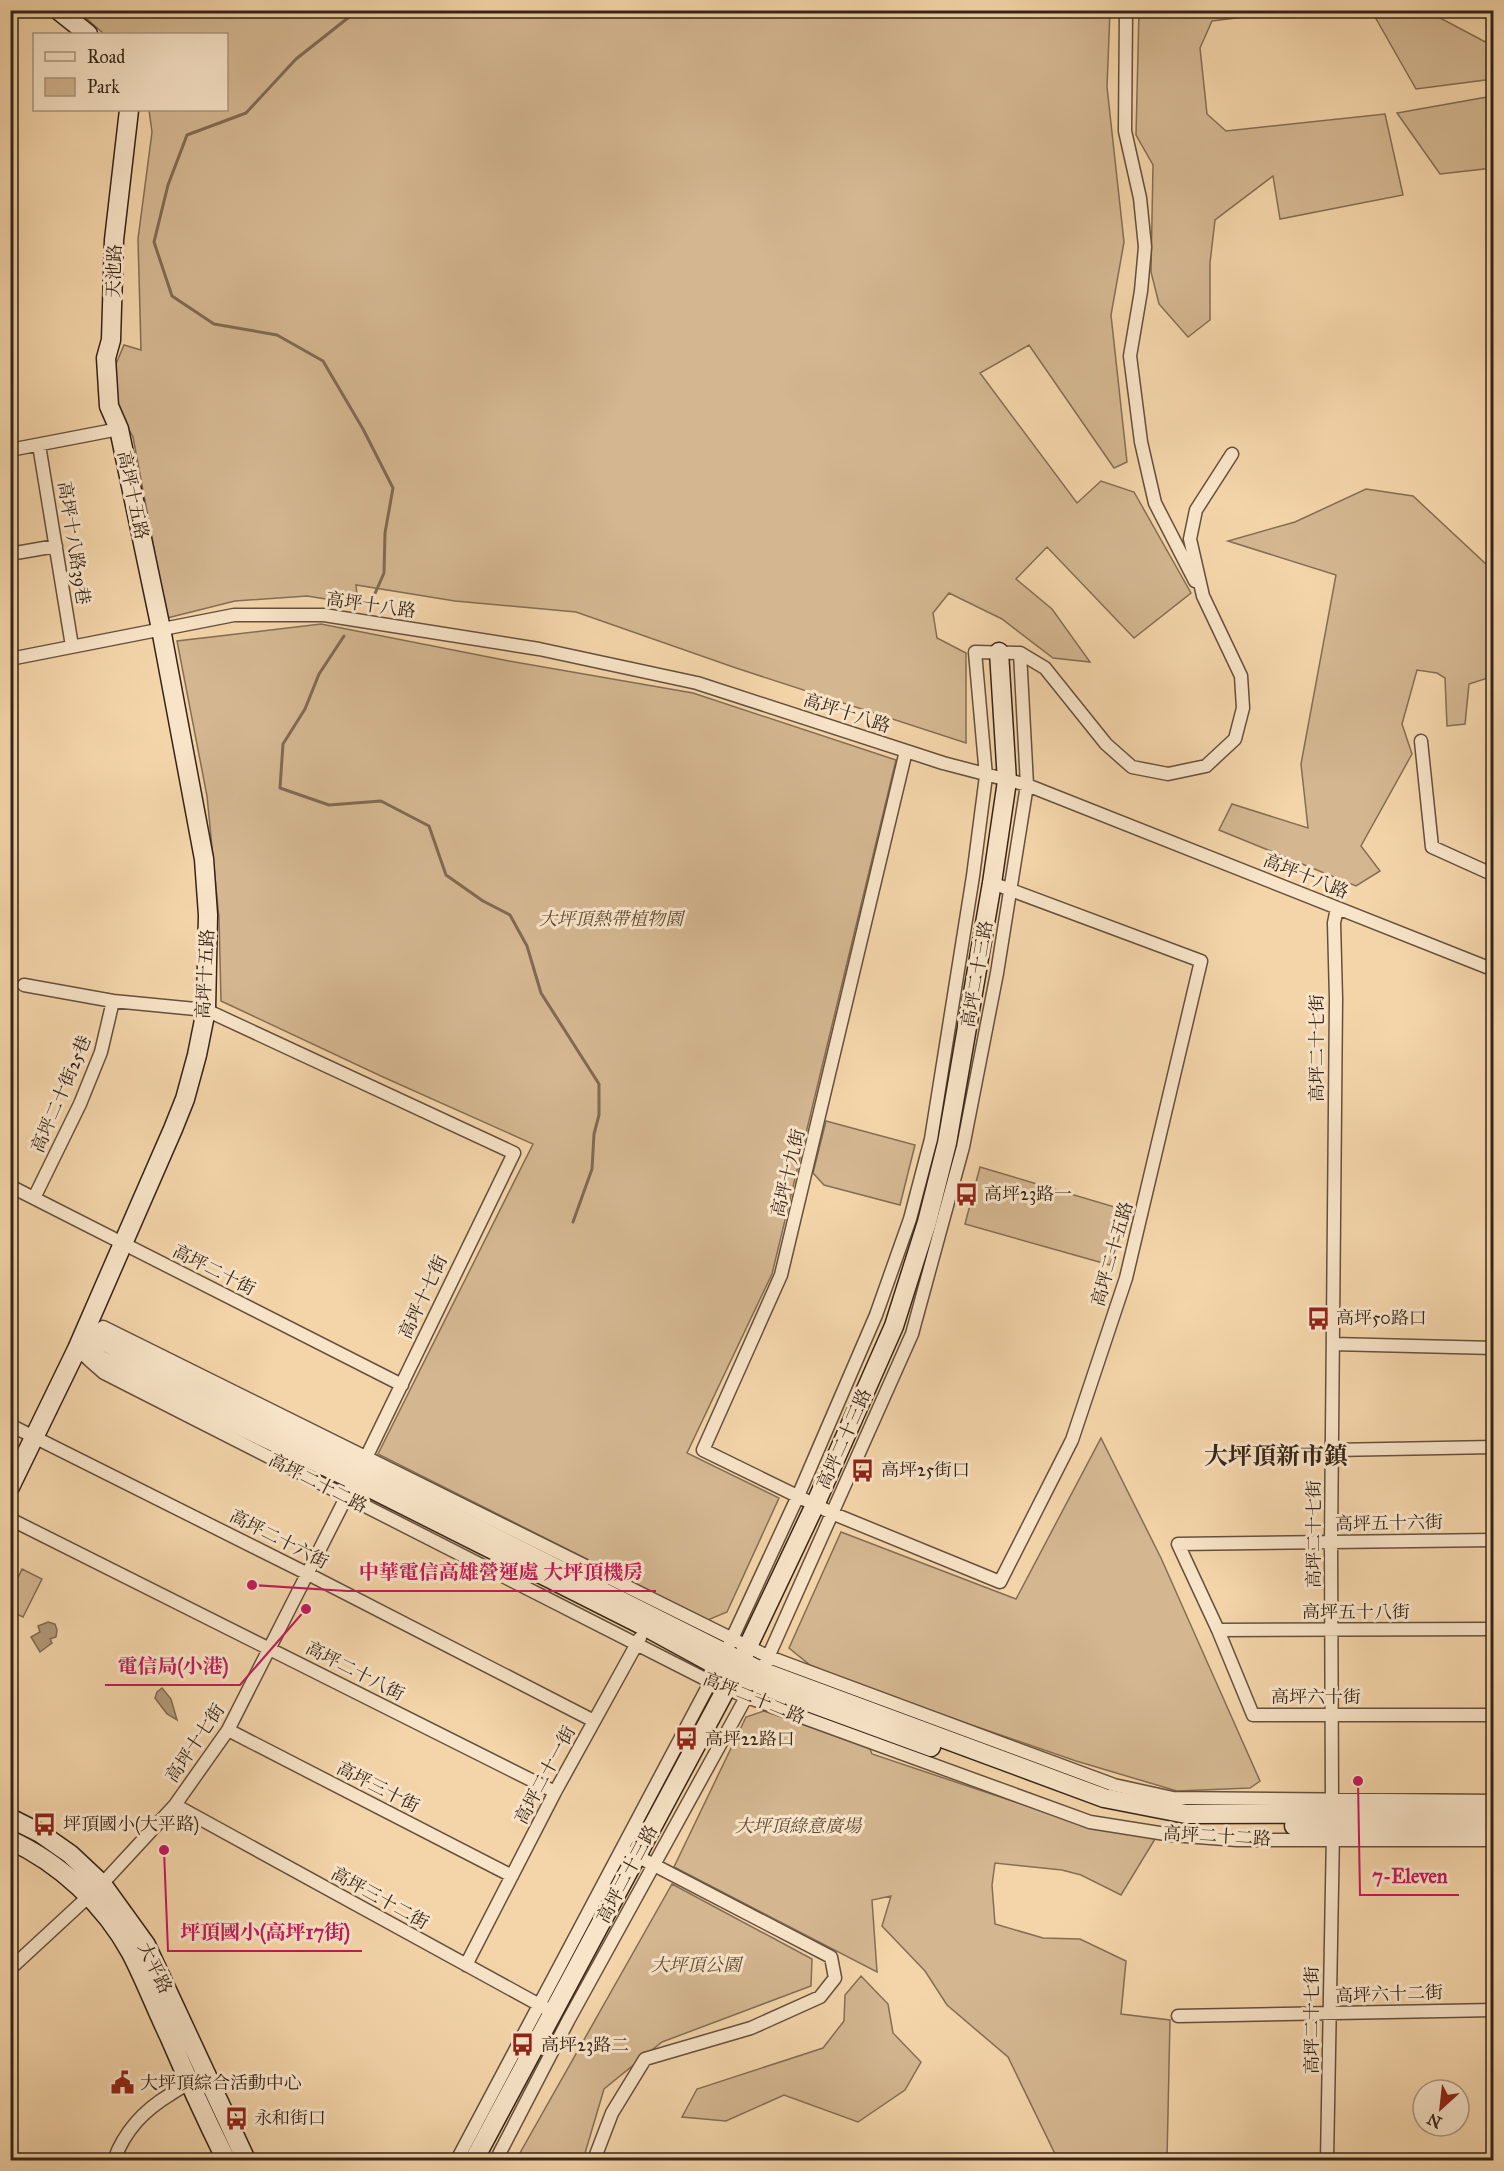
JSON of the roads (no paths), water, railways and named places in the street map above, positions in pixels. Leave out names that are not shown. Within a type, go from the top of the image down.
[{"type":"street","points":[[58,10],[87,33]]},
{"type":"street","points":[[999,652],[1020,653],[1045,668],[1106,744],[1132,767],[1168,774],[1206,766],[1235,739],[1243,708],[1241,676],[1155,503],[1141,442],[1130,356],[1141,291],[1145,247],[1140,198],[1125,131],[1126,10]]},
{"type":"street","name":"天池路","points":[[120,429],[109,406],[106,358],[111,340],[114,240],[129,111]]},
{"type":"street","points":[[10,450],[120,429]]},
{"type":"street","name":"高坪十五路","points":[[10,1487],[77,1349],[185,1099],[206,1010],[208,915],[204,859],[161,629],[120,429]]},
{"type":"street","name":"高坪十八路39巷","points":[[39,445],[72,646]]},
{"type":"street","points":[[1203,596],[1190,539],[1196,510],[1232,454]]},
{"type":"street","points":[[10,554],[56,546]]},
{"type":"street","name":"高坪十八路","points":[[10,659],[234,615],[324,615],[539,649],[697,683],[986,776],[1028,785],[1494,970]]},
{"type":"street","name":"高坪二十三路","points":[[496,2160],[554,2013],[629,1851],[816,1505],[894,1326],[927,1222],[947,1143],[992,883],[1007,781],[999,652],[975,652],[986,776],[974,876],[931,1139],[913,1207],[876,1315],[729,1664]]},
{"type":"street","name":"高坪二十三路","points":[[457,2160],[655,1866],[758,1677],[834,1514],[915,1323],[963,1147],[1011,890],[1028,785],[1020,653]]},
{"type":"street","points":[[1420,741],[1432,847],[1494,875]]},
{"type":"street","name":"高坪十九街","points":[[834,1514],[704,1450],[781,1275],[906,751]]},
{"type":"street","name":"高坪二十五路","points":[[834,1514],[1000,1582],[1072,1440],[1126,1278],[1201,962],[992,883]]},
{"type":"street","name":"高坪二十七街","points":[[1327,2160],[1333,1820],[1331,1542],[1336,999],[1334,923],[1337,908]]},
{"type":"street","name":"高坪十七街","points":[[10,1969],[102,1884],[175,1805],[228,1730],[402,1385],[514,1153],[206,1010],[113,1001],[24,985]]},
{"type":"street","name":"高坪二十街25巷","points":[[34,1198],[80,1104],[101,1052],[113,1001]]},
{"type":"street","name":"高坪二十街","points":[[10,1186],[402,1385]]},
{"type":"street","name":"高坪二十二路","points":[[77,1349],[103,1327],[360,1468],[652,1615],[729,1664],[758,1677],[1114,1785],[1173,1798],[1494,1840]]},
{"type":"street","points":[[1333,1344],[1494,1348]]},
{"type":"street","name":"高坪二十二路","points":[[77,1349],[360,1468],[652,1615],[729,1664],[758,1677],[1106,1810],[1180,1823],[1494,1814]]},
{"type":"street","name":"高坪二十二路","points":[[77,1349],[104,1373],[637,1643],[729,1664]]},
{"type":"street","name":"高坪二十六街","points":[[10,1425],[308,1574],[594,1721]]},
{"type":"street","points":[[1332,1450],[1494,1447]]},
{"type":"street","name":"高坪二十八街","points":[[10,1519],[555,1792]]},
{"type":"street","name":"高坪五十六街","points":[[1178,1544],[1494,1540]]},
{"type":"street","name":"高坪六十街","points":[[1178,1544],[1218,1630],[1253,1715],[1494,1715]]},
{"type":"street","name":"高坪二十一街","points":[[466,1965],[555,1792],[652,1615]]},
{"type":"street","name":"高坪五十八街","points":[[1218,1630],[1494,1629]]},
{"type":"street","name":"高坪三十街","points":[[228,1730],[512,1876]]},
{"type":"street","name":"高坪二十二路","points":[[1333,1820],[1494,1801]]},
{"type":"street","name":"高坪三十二街","points":[[175,1805],[554,2013]]},
{"type":"street","name":"大平路","points":[[10,1818],[40,1833],[70,1854],[102,1884],[146,1945],[226,2160]]},
{"type":"street","name":"高坪二十二路","points":[[1333,1820],[1494,1826]]},
{"type":"street","name":"大平路","points":[[10,1840],[29,1849],[56,1868],[88,1896],[108,1918],[131,1953],[198,2080],[246,2160]]},
{"type":"street","points":[[594,2160],[612,2113],[645,2059],[751,2028],[820,1997],[836,1978],[831,1957],[629,1851]]},
{"type":"street","name":"高坪六十二街","points":[[1178,2016],[1494,2010]]},
{"type":"street","name":"高坪二十三路","points":[[474,2160],[554,2013]]},
{"type":"street","points":[[114,2160],[129,2129],[142,2115],[156,2103],[198,2080]]},
{"type":"waterway","points":[[358,10],[296,59],[246,113],[187,135],[168,185],[154,242],[172,296],[214,324],[277,335],[323,361],[363,429],[393,488],[385,533],[384,573],[368,604]]},
{"type":"waterway","points":[[344,636],[319,674],[305,709],[283,744],[280,788],[329,805],[381,801],[429,826],[446,875],[483,901],[510,915],[527,946],[541,993],[599,1084],[599,1115],[594,1134],[592,1169],[573,1222]]},
{"type":"place","name":"高坪23路一","points":[[966,1194]]},
{"type":"place","name":"高坪50路口","points":[[1318,1318]]},
{"type":"place","name":"高坪25街口","points":[[863,1470]]},
{"type":"place","name":"中華電信高雄營運處 大坪頂機房","points":[[252,1585]]},
{"type":"place","name":"電信局(小港)","points":[[306,1609]]},
{"type":"place","name":"高坪22路口","points":[[687,1739]]},
{"type":"place","name":"7-Eleven","points":[[1358,1781]]},
{"type":"place","name":"坪頂國小(大平路)","points":[[45,1824]]},
{"type":"place","name":"坪頂國小(高坪17街)","points":[[164,1850]]},
{"type":"place","name":"高坪23路二","points":[[523,2045]]},
{"type":"place","name":"大坪頂綜合活動中心","points":[[122,2083]]},
{"type":"place","name":"永和街口","points":[[236,2118]]},
{"type":"district","name":"大坪頂新市鎮","points":[[1276,1456]]},
{"type":"park label","name":"大坪頂熱帶植物園","points":[[611,919]]},
{"type":"park label","name":"大坪頂綠意廣場","points":[[798,1826]]},
{"type":"park label","name":"大坪頂公園","points":[[696,1965]]}]
